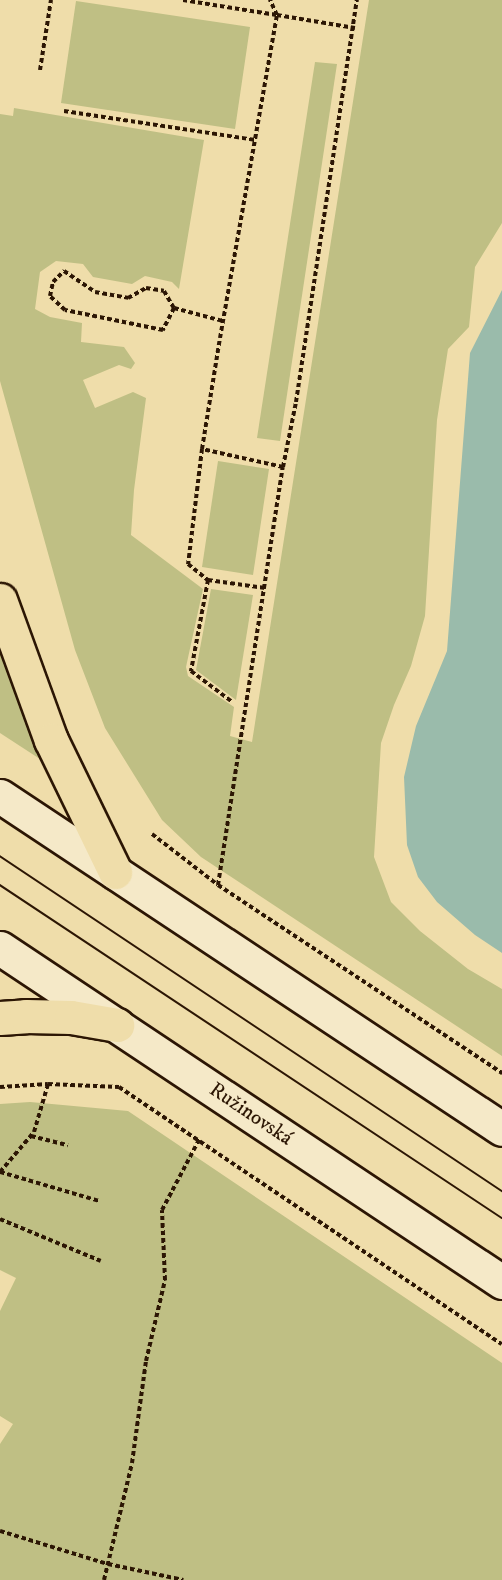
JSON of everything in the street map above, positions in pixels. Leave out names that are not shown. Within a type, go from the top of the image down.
[{"type":"main road","points":[[0,600],[51,740],[115,872]]},
{"type":"main road","points":[[0,1018],[71,1017],[117,1025]]},
{"type":"street","points":[[0,796],[502,1129]]},
{"type":"street","name":"Ružinovská","points":[[0,948],[502,1281]]},
{"type":"path","points":[[40,70],[51,0]]},
{"type":"path","points":[[183,0],[355,28]]},
{"type":"path","points":[[265,588],[208,580],[188,564],[202,449],[276,15],[270,0]]},
{"type":"path","points":[[218,885],[355,28],[357,0]]},
{"type":"path","points":[[64,111],[255,140]]},
{"type":"path","points":[[174,308],[163,330],[65,310],[50,296],[52,282],[64,271],[95,292],[128,298],[146,288],[164,291],[174,308],[223,321]]},
{"type":"path","points":[[202,449],[283,467]]},
{"type":"path","points":[[208,580],[191,671],[231,701]]},
{"type":"path","points":[[152,834],[218,885],[502,1073]]},
{"type":"path","points":[[0,1087],[48,1084],[119,1087],[200,1138],[502,1344]]},
{"type":"path","points":[[48,1084],[31,1136],[0,1172],[99,1201]]},
{"type":"path","points":[[31,1136],[68,1145]]},
{"type":"path","points":[[104,1580],[132,1463],[146,1361],[165,1280],[162,1210],[200,1138]]},
{"type":"path","points":[[0,1219],[101,1261]]},
{"type":"path","points":[[0,1531],[108,1564],[183,1580]]},
{"type":"green space","points":[[369,0],[502,0],[502,223],[475,267],[469,327],[448,349],[437,420],[425,616],[411,666],[381,743],[374,857],[391,902],[420,931],[468,969],[502,989],[502,1056],[201,857],[162,820],[105,728],[75,650],[0,381],[0,114],[13,116],[14,108],[204,140],[179,289],[172,282],[145,276],[132,284],[93,277],[83,264],[56,261],[40,272],[35,309],[50,317],[82,323],[81,342],[124,347],[135,363],[131,369],[119,365],[83,380],[95,408],[133,392],[146,398],[134,490],[131,535],[203,589],[186,667],[188,676],[234,707],[230,736],[252,742]]},
{"type":"green space","points":[[76,1],[250,27],[235,129],[61,103]]},
{"type":"green space","points":[[315,62],[337,64],[280,441],[257,438]]},
{"type":"green space","points":[[218,461],[269,469],[253,575],[202,567]]},
{"type":"green space","points":[[211,589],[253,595],[236,700],[196,670]]},
{"type":"green space","points":[[0,620],[43,761],[0,733]]},
{"type":"green space","points":[[30,1102],[128,1111],[502,1363],[502,1580],[0,1580],[0,1444],[13,1424],[0,1416],[0,1311],[16,1278],[0,1270],[0,1104]]},
{"type":"shaded area","points":[[502,290],[502,953],[475,935],[437,902],[418,877],[407,845],[404,777],[416,726],[447,651],[470,353]]},
{"type":"tram line","points":[[0,856],[502,1191]]},
{"type":"tram line","points":[[0,885],[502,1218]]}]
